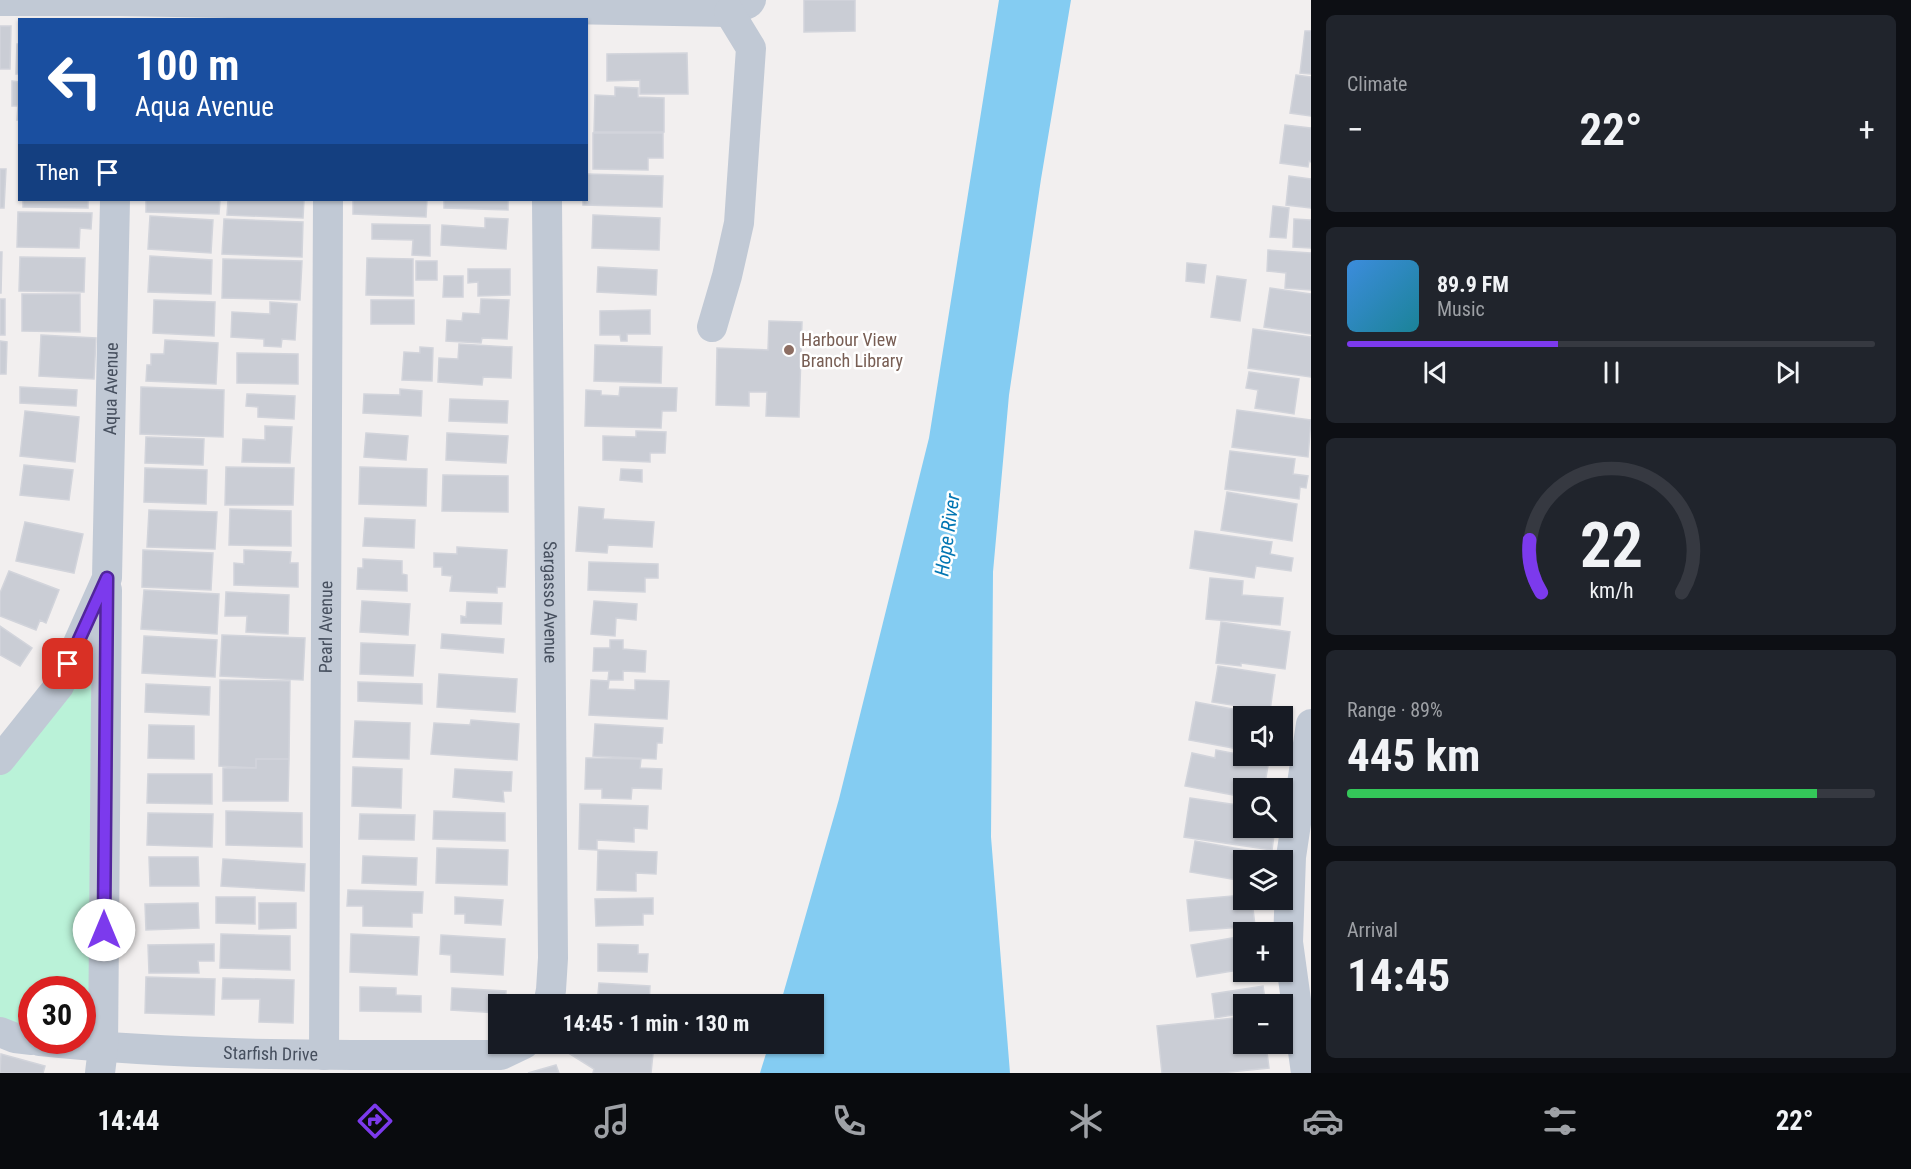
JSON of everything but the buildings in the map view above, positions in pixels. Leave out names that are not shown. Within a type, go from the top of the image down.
[{"type":"street","points":[[0,1],[119,1],[329,12],[545,13],[740,6],[751,48],[739,223],[712,327]]},
{"type":"street","points":[[119,1],[119,18]]},
{"type":"street","name":"Aqua Avenue","points":[[101,1060],[107,578],[115,201]]},
{"type":"street","name":"Pearl Avenue","points":[[324,1055],[328,201]]},
{"type":"street","name":"Sargasso Avenue","points":[[547,201],[553,958],[550,994]]},
{"type":"street","name":"Aqua Avenue","points":[[0,760],[59,686],[107,578]]},
{"type":"street","points":[[1307,1069],[1288,942],[1291,857],[1311,724]]},
{"type":"street","points":[[0,1032],[18,1038]]},
{"type":"street","name":"Starfish Drive","points":[[82,1054],[101,1060],[488,1051]]},
{"type":"green space","points":[[91,644],[91,976],[18,976],[18,1026],[0,1021],[0,764]]},
{"type":"water","name":"Hope River","points":[[999,0],[1071,0],[1041,179],[1009,395],[993,572],[991,837],[1010,1073],[760,1073],[766,1054],[824,1054],[824,994],[783,994],[839,799],[929,438]]},
{"type":"place","name":"Harbour View Branch Library","points":[[789,350]]},
{"type":"route","points":[[68,664],[107,578],[104,930]]}]
